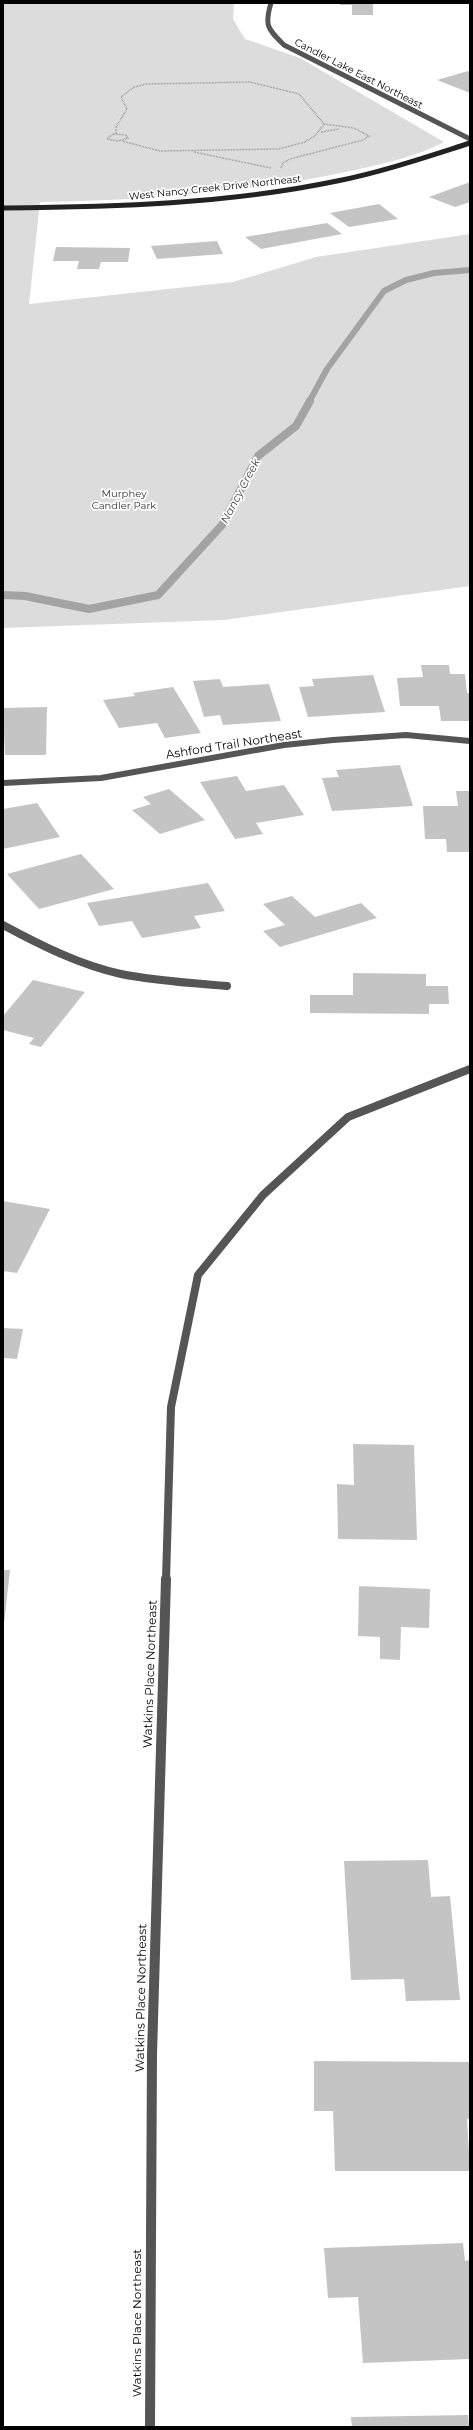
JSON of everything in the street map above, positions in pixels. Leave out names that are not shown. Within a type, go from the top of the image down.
[{"type":"street","name":"Candler Lake East Northeast","points":[[271,3],[266,19],[270,31],[284,45],[312,61],[470,139]]},
{"type":"street","name":"West Nancy Creek Drive Northeast","points":[[3,208],[133,206],[273,192],[384,170],[470,143]]},
{"type":"street","name":"Ashford Trail Northeast","points":[[3,783],[101,778],[284,745],[333,740],[406,735],[470,741]]},
{"type":"street","points":[[3,925],[30,940],[106,970],[135,976],[227,986]]},
{"type":"street","name":"Watkins Place Northeast","points":[[150,2427],[152,2054],[171,1407],[198,1274],[264,1195],[348,1117],[470,1069]]},
{"type":"path","points":[[116,134],[116,127],[127,109],[121,97],[134,87],[173,82],[250,82],[276,87],[299,94],[324,124],[343,129]]},
{"type":"path","points":[[190,152],[211,150],[272,149],[294,146],[312,139],[320,132],[324,124]]},
{"type":"path","points":[[281,168],[283,163],[290,159],[363,140],[369,136],[358,129],[320,132]]},
{"type":"path","points":[[122,141],[128,137],[116,134],[108,136],[107,139],[122,141],[149,150],[190,152],[240,161]]},
{"type":"path","points":[[211,150],[212,156]]},
{"type":"green space","name":"Murphey Candler Park","points":[[3,3],[234,3],[233,19],[245,39],[300,58],[444,142],[411,156],[355,170],[316,178],[238,190],[159,197],[40,202],[29,304],[233,282],[316,257],[470,234],[470,586],[224,620],[3,628]]},
{"type":"building","points":[[340,3],[373,3],[373,15],[352,15],[352,5],[340,5]]},
{"type":"building","points":[[470,71],[470,93],[437,80]]},
{"type":"building","points":[[470,182],[470,202],[455,207],[429,197]]},
{"type":"building","points":[[379,204],[398,219],[349,227],[330,213]]},
{"type":"building","points":[[327,223],[342,234],[261,249],[245,237]]},
{"type":"building","points":[[217,241],[223,254],[157,259],[151,246]]},
{"type":"building","points":[[56,247],[130,248],[128,262],[101,262],[99,269],[77,269],[79,261],[53,261]]},
{"type":"building","points":[[421,665],[449,665],[450,674],[465,674],[467,693],[470,693],[470,721],[441,721],[439,706],[400,706],[397,678],[423,677]]},
{"type":"building","points":[[373,675],[385,712],[308,717],[299,687],[314,686],[312,679]]},
{"type":"building","points":[[220,679],[223,687],[269,684],[281,721],[223,725],[220,715],[204,717],[193,681]]},
{"type":"building","points":[[173,687],[201,733],[165,738],[157,723],[119,728],[103,700],[135,696],[133,693]]},
{"type":"building","points":[[47,707],[46,755],[5,755],[3,708]]},
{"type":"building","points":[[400,765],[413,806],[332,811],[322,778],[339,777],[336,770]]},
{"type":"building","points":[[237,776],[246,791],[284,785],[304,815],[256,823],[263,834],[235,839],[200,782]]},
{"type":"building","points":[[169,789],[205,820],[160,834],[132,810],[151,804],[143,797]]},
{"type":"building","points":[[456,791],[470,791],[470,852],[447,852],[446,839],[425,839],[423,806],[458,806]]},
{"type":"building","points":[[37,803],[60,837],[3,849],[3,809]]},
{"type":"building","points":[[81,854],[114,889],[39,909],[7,874]]},
{"type":"building","points":[[208,883],[225,911],[194,916],[201,928],[142,938],[132,921],[99,926],[87,903]]},
{"type":"building","points":[[292,896],[315,917],[361,903],[377,918],[280,947],[263,931],[285,925],[263,904]]},
{"type":"building","points":[[353,973],[426,974],[426,986],[448,986],[449,1004],[429,1004],[429,1014],[310,1013],[310,995],[353,995]]},
{"type":"building","points":[[33,980],[85,992],[41,1047],[29,1044],[34,1038],[3,1030],[3,1016]]},
{"type":"building","points":[[3,1201],[50,1209],[17,1273],[3,1271]]},
{"type":"building","points":[[3,1328],[23,1329],[17,1359],[3,1358]]},
{"type":"building","points":[[353,1444],[414,1445],[417,1540],[338,1539],[337,1484],[354,1485]]},
{"type":"building","points":[[3,1570],[10,1570],[4,1624],[3,1624]]},
{"type":"building","points":[[359,1586],[430,1589],[429,1628],[401,1627],[400,1660],[380,1659],[380,1637],[358,1636]]},
{"type":"building","points":[[428,1860],[431,1897],[450,1896],[460,2000],[406,2001],[404,1979],[351,1980],[344,1861]]},
{"type":"building","points":[[314,2061],[470,2062],[470,2119],[467,2119],[470,2171],[335,2171],[333,2111],[314,2111]]},
{"type":"building","points":[[463,2243],[465,2261],[470,2260],[470,2359],[363,2363],[358,2297],[328,2298],[324,2248]]},
{"type":"building","points":[[468,2415],[469,2427],[352,2427],[351,2417]]},
{"type":"waterway","name":"Nancy Creek","points":[[309,402],[327,369],[384,291],[406,280],[434,273],[470,270]]},
{"type":"waterway","name":"Nancy Creek","points":[[3,595],[25,596],[89,609],[158,595],[222,525],[258,456],[296,426],[310,401]]}]
